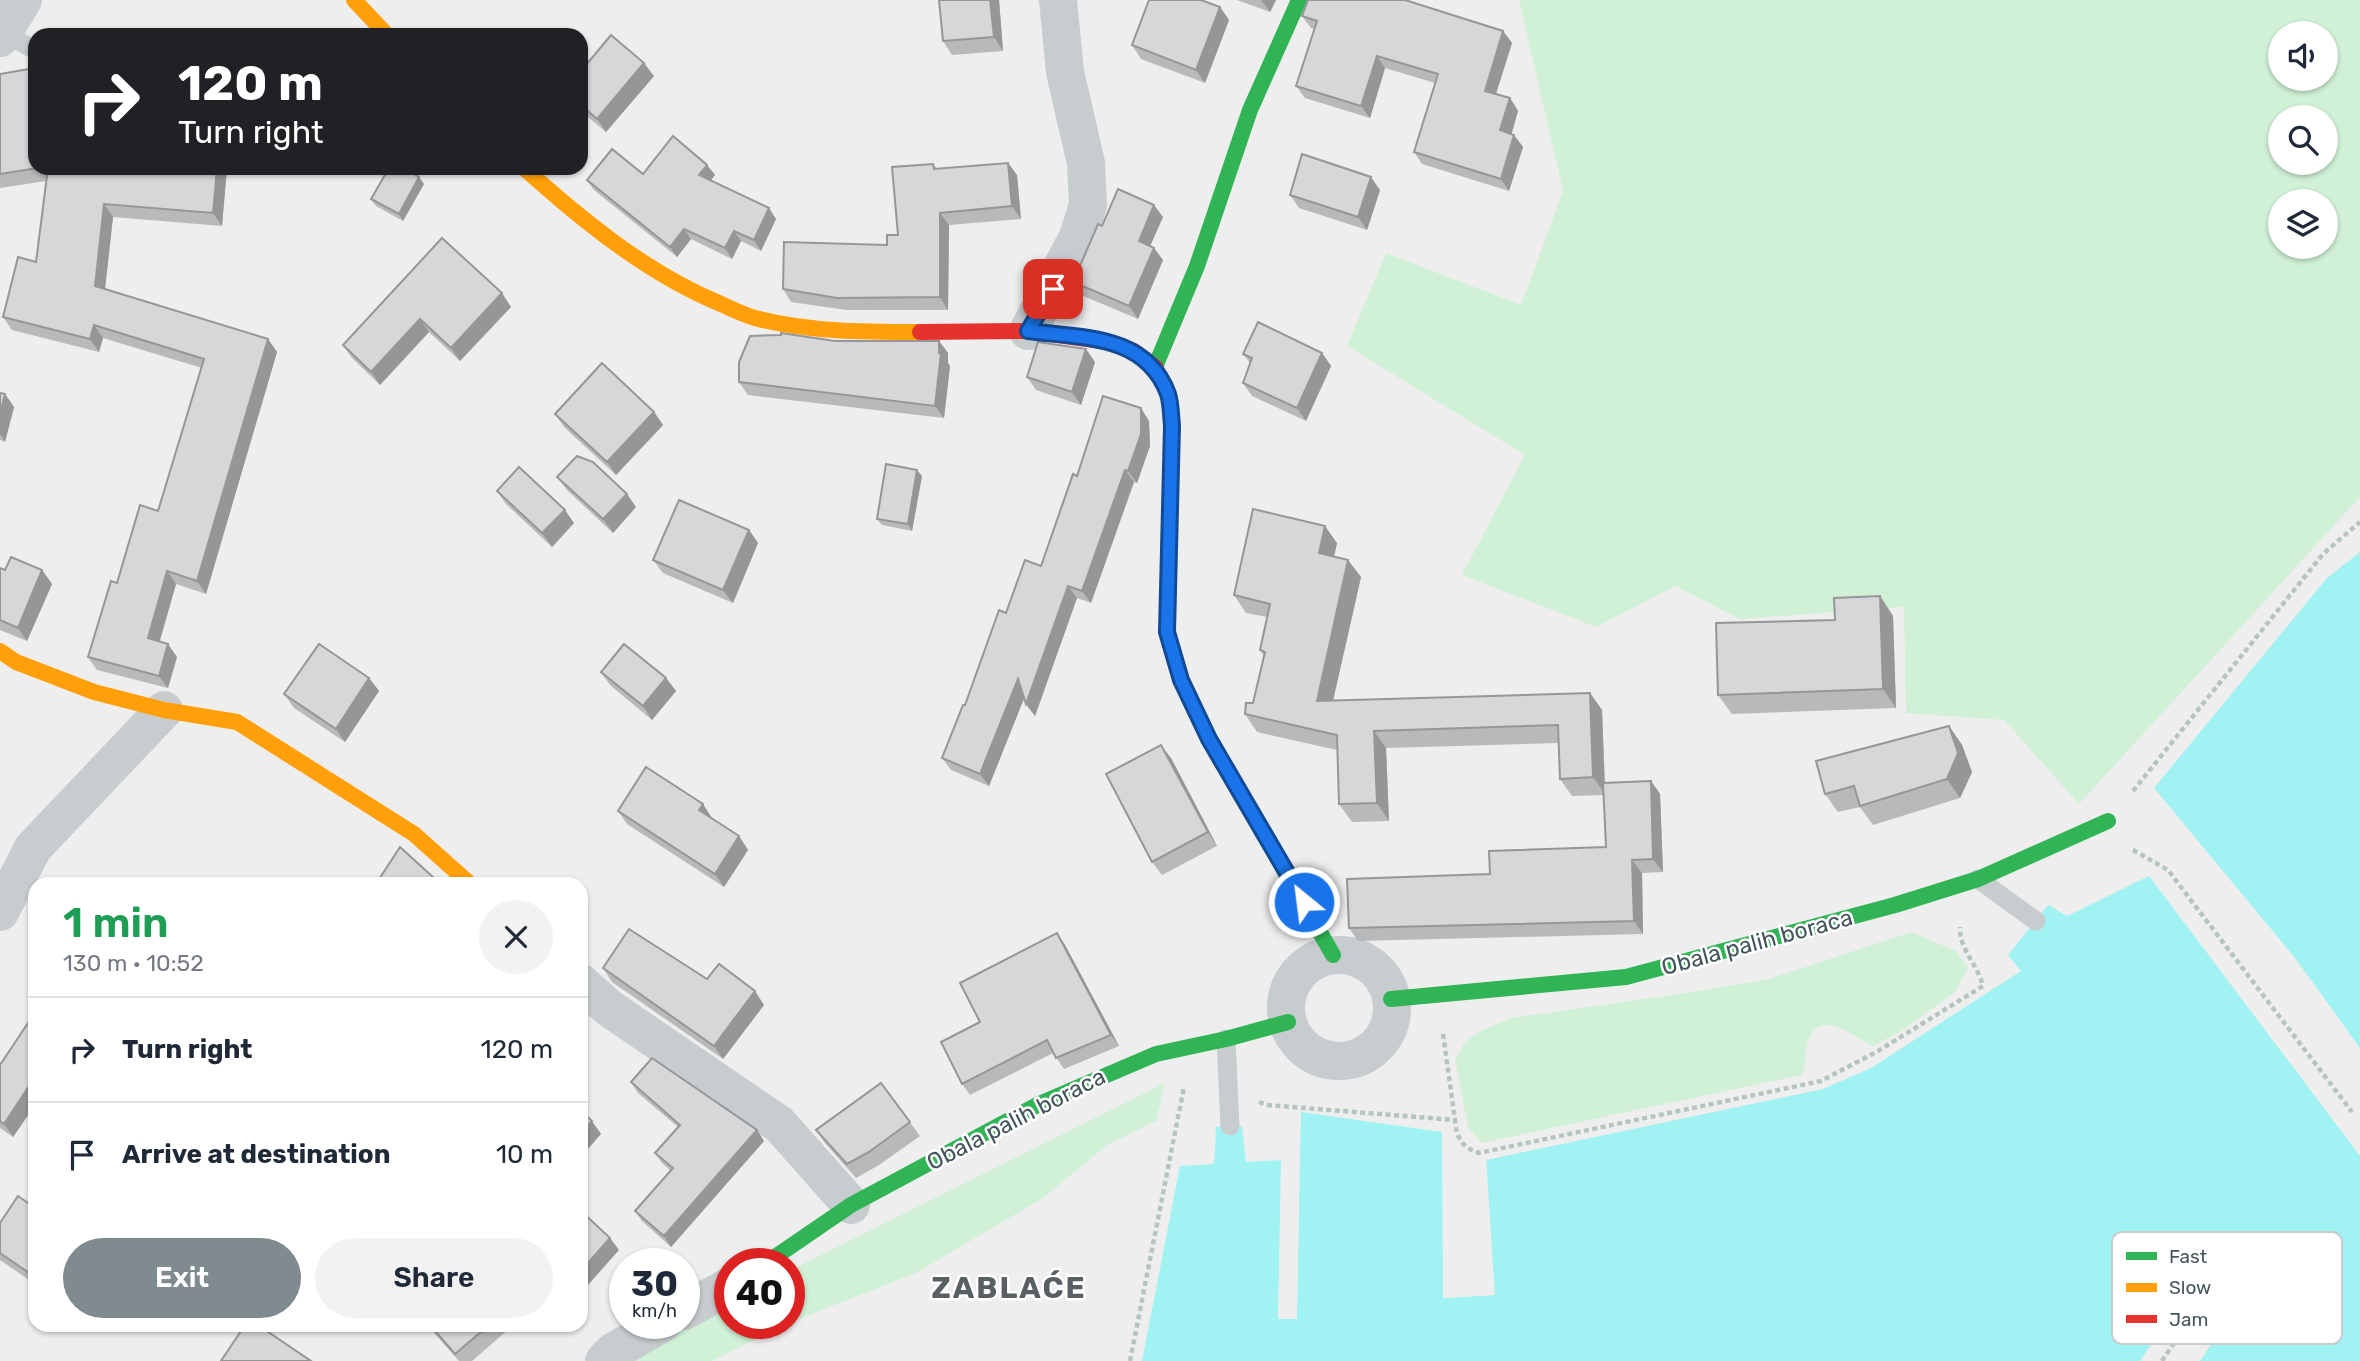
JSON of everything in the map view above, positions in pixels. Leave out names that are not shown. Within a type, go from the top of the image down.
[{"type":"street","points":[[13,41],[23,0]]},
{"type":"street","points":[[354,0],[380,28]]},
{"type":"street","points":[[1028,331],[1078,237],[1088,205],[1086,163],[1065,72],[1058,0]]},
{"type":"street","points":[[1155,367],[1196,266],[1250,110],[1298,0]]},
{"type":"street","points":[[532,175],[634,256],[687,290],[754,318],[844,332],[1028,331],[1109,342],[1134,351],[1155,367],[1169,396],[1172,426],[1167,632],[1181,680],[1209,739],[1333,955]]},
{"type":"street","points":[[0,651],[16,662],[94,692],[164,710],[237,722],[415,834],[462,877]]},
{"type":"street","points":[[0,912],[33,848],[164,710]]},
{"type":"street","name":"Obala palih boraca","points":[[1391,999],[1626,977],[1895,905],[1978,879],[2108,821]]},
{"type":"street","points":[[1333,955],[1350,956],[1364,961],[1377,971],[1386,984],[1391,999],[1387,1032],[1377,1045],[1363,1056],[1347,1061],[1330,1061],[1314,1055],[1300,1045],[1291,1031],[1286,1015],[1292,982],[1303,968],[1317,959],[1333,955]]},
{"type":"street","points":[[588,989],[609,1008],[779,1124],[851,1205]]},
{"type":"street","name":"Obala palih boraca","points":[[788,1248],[851,1205],[1039,1104],[1123,1066],[1156,1054],[1288,1022]]},
{"type":"street","points":[[604,1361],[614,1351],[635,1339]]},
{"type":"lane","points":[[1978,879],[2036,921]]},
{"type":"lane","points":[[1226,1039],[1230,1126]]},
{"type":"path","points":[[2108,821],[2323,554],[2360,522]]},
{"type":"path","points":[[2125,845],[2168,870],[2353,1112]]},
{"type":"path","points":[[1438,995],[1456,1135],[1468,1150],[1479,1153],[1821,1081],[1878,1051],[1983,986],[1980,973],[1959,939],[1960,926],[2002,895]]},
{"type":"path","points":[[1130,1361],[1186,1076],[1178,1049]]},
{"type":"path","points":[[1229,1089],[1267,1105],[1455,1120]]},
{"type":"path","points":[[2162,1361],[2173,1344]]},
{"type":"green space","points":[[1519,0],[2360,0],[2360,497],[2079,804],[2004,720],[1906,713],[1904,607],[1740,619],[1675,586],[1596,627],[1462,575],[1525,455],[1347,346],[1386,253],[1521,305],[1563,191]]},
{"type":"green space","points":[[1911,932],[1956,951],[1968,968],[1955,992],[1903,1030],[1873,1046],[1837,1027],[1820,1026],[1813,1031],[1808,1042],[1801,1075],[1481,1143],[1468,1127],[1455,1060],[1465,1042],[1481,1031],[1511,1018],[1769,979]]},
{"type":"green space","points":[[1165,1083],[1156,1121],[1107,1145],[1043,1198],[916,1273],[805,1317],[805,1263]]},
{"type":"green space","points":[[714,1311],[714,1339],[757,1339],[712,1361],[633,1361],[663,1339],[700,1339],[700,1319]]},
{"type":"water","points":[[2360,552],[2360,1048],[2295,958],[2154,788],[2327,578]]},
{"type":"water","points":[[2149,876],[2360,1156],[2360,1361],[2200,1361],[2211,1344],[2342,1344],[2342,1232],[2112,1232],[2112,1344],[2152,1344],[2140,1361],[1142,1361],[1180,1166],[1214,1164],[1216,1127],[1242,1126],[1246,1162],[1300,1159],[1301,1112],[1442,1132],[1443,1298],[1494,1295],[1486,1160],[1823,1089],[1871,1068],[2021,971],[2008,955],[2048,905],[2067,916]]},
{"type":"pier","points":[[1281,1159],[1300,1159],[1297,1319],[1278,1319]]},
{"type":"pier","points":[[1486,1160],[1495,1295],[1443,1298],[1443,1170],[1446,1169],[1447,1295],[1491,1291],[1482,1161]]},
{"type":"building","points":[[939,0],[990,0],[994,37],[943,41]]},
{"type":"building","points":[[1149,0],[1201,0],[1220,7],[1196,70],[1132,45]]},
{"type":"building","points":[[1308,0],[1405,0],[1503,31],[1485,91],[1510,98],[1500,130],[1514,135],[1501,179],[1414,152],[1438,74],[1377,56],[1361,106],[1296,86],[1317,21],[1302,16]]},
{"type":"building","points":[[611,35],[644,63],[597,119],[588,111],[588,63]]},
{"type":"building","points":[[28,69],[28,170],[0,174],[0,74]]},
{"type":"building","points":[[673,136],[707,165],[699,175],[769,208],[754,240],[734,231],[725,248],[684,229],[670,247],[587,180],[612,149],[643,174]]},
{"type":"building","points":[[1302,154],[1371,177],[1358,217],[1290,195]]},
{"type":"building","points":[[1008,163],[1012,206],[940,213],[940,297],[837,298],[783,289],[784,242],[887,245],[887,235],[898,235],[892,167],[933,164],[934,169]]},
{"type":"building","points":[[47,175],[216,175],[213,213],[104,204],[95,286],[268,339],[197,581],[167,571],[148,638],[168,644],[159,676],[88,657],[111,581],[117,583],[140,505],[158,511],[204,359],[94,325],[90,339],[3,317],[18,257],[36,262]]},
{"type":"building","points":[[385,175],[419,177],[399,214],[371,199]]},
{"type":"building","points":[[1118,189],[1154,205],[1139,241],[1154,248],[1129,306],[1073,282],[1098,224],[1102,226]]},
{"type":"building","points":[[442,238],[502,293],[451,348],[420,319],[371,372],[343,345]]},
{"type":"building","points":[[1258,322],[1322,353],[1297,408],[1243,383],[1252,358],[1243,354]]},
{"type":"building","points":[[781,333],[835,341],[939,341],[941,353],[935,406],[739,382],[739,362],[750,336]]},
{"type":"building","points":[[1038,342],[1086,349],[1072,392],[1027,377]]},
{"type":"building","points":[[602,363],[654,412],[607,462],[555,414]]},
{"type":"building","points":[[0,393],[5,394],[0,413]]},
{"type":"building","points":[[1103,396],[1141,408],[1141,434],[1128,471],[1125,470],[1082,591],[1068,586],[1026,704],[1018,679],[980,774],[942,758],[965,705],[999,610],[1006,613],[1025,560],[1041,566],[1073,474],[1077,476]]},
{"type":"building","points":[[577,456],[593,462],[627,494],[603,519],[557,477]]},
{"type":"building","points":[[886,464],[917,470],[908,524],[877,519]]},
{"type":"building","points":[[519,467],[565,510],[542,533],[497,491]]},
{"type":"building","points":[[679,500],[749,530],[723,590],[653,560]]},
{"type":"building","points":[[1253,509],[1325,526],[1319,553],[1348,560],[1317,701],[1590,693],[1593,777],[1560,779],[1558,725],[1374,731],[1377,803],[1339,804],[1337,735],[1245,714],[1246,703],[1253,703],[1265,652],[1260,650],[1270,604],[1234,595]]},
{"type":"building","points":[[11,557],[42,570],[18,628],[0,620],[0,568],[5,570]]},
{"type":"building","points":[[1880,596],[1883,689],[1718,695],[1716,623],[1835,620],[1834,598]]},
{"type":"building","points":[[319,644],[369,678],[336,729],[284,694]]},
{"type":"building","points":[[624,644],[666,678],[643,706],[601,672]]},
{"type":"building","points":[[1949,726],[1958,753],[1947,779],[1860,806],[1854,786],[1825,794],[1816,761]]},
{"type":"building","points":[[1161,745],[1208,832],[1152,862],[1106,774]]},
{"type":"building","points":[[646,767],[703,804],[699,810],[739,836],[715,874],[618,811]]},
{"type":"building","points":[[1651,781],[1653,859],[1632,860],[1634,921],[1349,928],[1347,879],[1490,874],[1489,851],[1606,847],[1603,783]]},
{"type":"building","points":[[400,847],[433,877],[381,877]]},
{"type":"building","points":[[629,929],[707,979],[719,964],[755,991],[714,1046],[603,968]]},
{"type":"building","points":[[1057,933],[1111,1035],[1056,1058],[1047,1040],[962,1084],[941,1042],[980,1022],[960,983]]},
{"type":"building","points":[[28,1023],[28,1088],[4,1124],[0,1121],[0,1065]]},
{"type":"building","points":[[652,1058],[757,1130],[664,1236],[635,1211],[673,1168],[655,1153],[680,1125],[631,1082]]},
{"type":"building","points":[[881,1083],[910,1122],[869,1152],[847,1164],[816,1130]]},
{"type":"building","points":[[18,1196],[28,1203],[28,1272],[0,1253],[0,1223]]},
{"type":"building","points":[[588,1218],[610,1238],[588,1263]]},
{"type":"building","points":[[240,1332],[268,1332],[311,1361],[221,1361]]},
{"type":"building","points":[[436,1332],[481,1332],[455,1354]]},
{"type":"traffic: fast","points":[[1155,367],[1197,266],[1250,110],[1299,0]]},
{"type":"traffic: fast","points":[[1168,575],[1167,632],[1181,680],[1209,739],[1333,955]]},
{"type":"traffic: fast","points":[[1391,999],[1626,977],[1895,905],[1978,879],[2108,821]]},
{"type":"traffic: fast","points":[[788,1248],[851,1205],[1039,1104],[1156,1054],[1288,1022]]},
{"type":"traffic: slow","points":[[354,0],[380,28]]},
{"type":"traffic: slow","points":[[532,175],[617,245],[642,262],[694,292],[742,314],[775,323],[816,329],[920,332]]},
{"type":"traffic: slow","points":[[0,651],[16,662],[94,692],[164,710],[237,722],[414,834],[462,877]]},
{"type":"traffic: jam","points":[[920,332],[1028,331],[1109,342],[1134,351],[1155,367],[1169,396],[1172,426],[1168,575]]},
{"type":"district","name":"ZABLAĆE","points":[[1009,1288]]},
{"type":"route","points":[[1053,289],[1028,331],[1109,342],[1134,351],[1155,367],[1169,396],[1172,426],[1167,632],[1181,680],[1209,739],[1304,902]]}]
